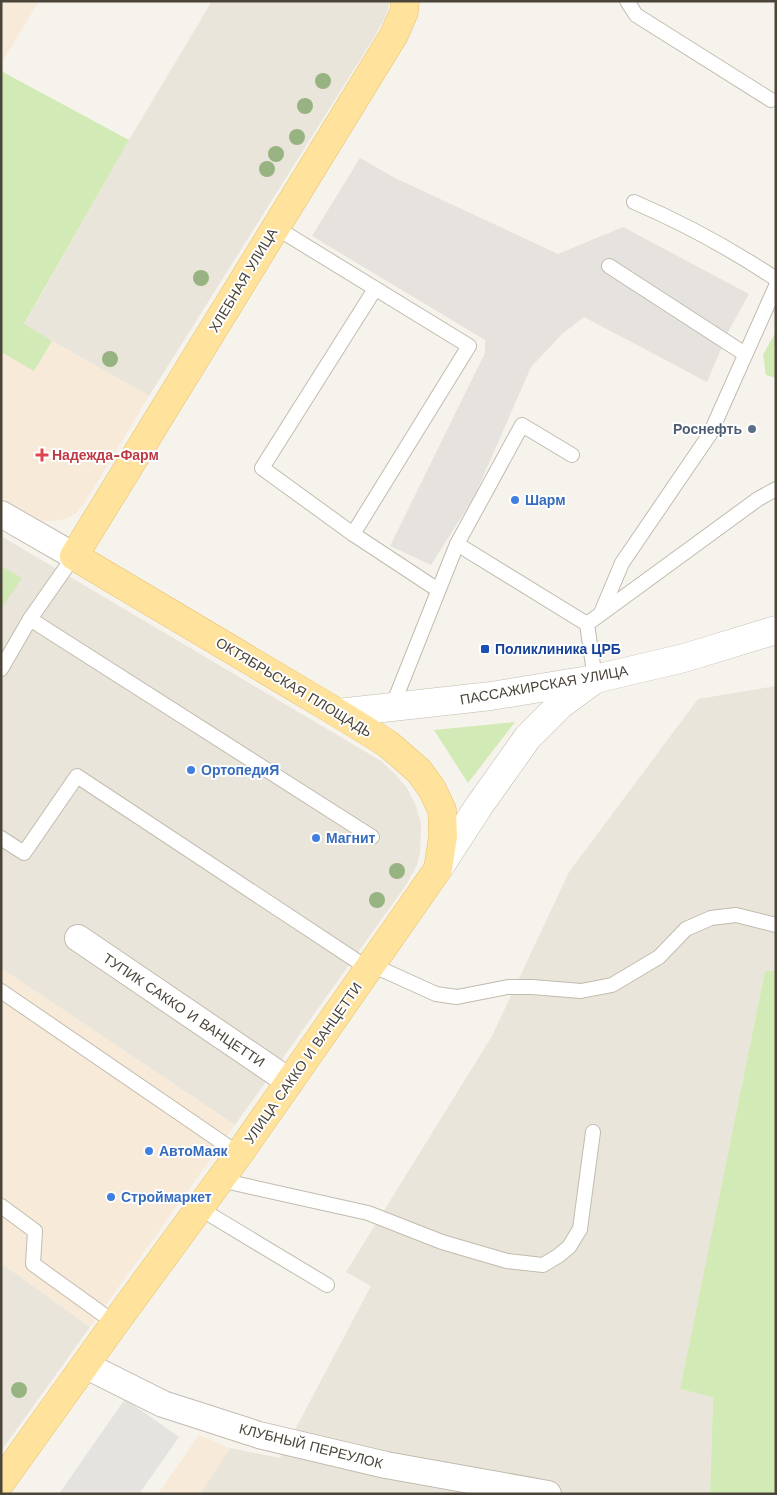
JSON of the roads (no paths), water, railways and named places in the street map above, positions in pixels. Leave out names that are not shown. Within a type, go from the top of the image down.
[{"type":"main road","name":"ХЛЕБНАЯ УЛИЦА","points":[[74,556],[394,35],[404,12],[405,1]]},
{"type":"main road","name":"ОКТЯБРЬСКАЯ ПЛОЩАДЬ","points":[[74,556],[388,744],[419,771],[432,789],[442,810],[443,836],[438,869]]},
{"type":"main road","name":"УЛИЦА САККО И ВАНЦЕТТИ","points":[[1,1482],[239,1154],[438,869]]},
{"type":"street","points":[[1,514],[74,556]]},
{"type":"street","name":"ПАССАЖИРСКАЯ УЛИЦА","points":[[338,713],[492,696],[595,679],[684,658],[776,630]]},
{"type":"street","name":"УЛИЦА САККО И ВАНЦЕТТИ","points":[[438,869],[528,737],[560,705],[595,679]]},
{"type":"street","name":"ТУПИК САККО И ВАНЦЕТТИ","points":[[78,938],[290,1082]]},
{"type":"street","name":"КЛУБНЫЙ ПЕРЕУЛОК","points":[[85,1365],[163,1404],[259,1435],[386,1465],[548,1494]]},
{"type":"lane","points":[[627,1],[636,15],[772,100]]},
{"type":"lane","points":[[634,202],[655,211],[746,259],[776,279]]},
{"type":"lane","points":[[276,227],[468,346],[353,534]]},
{"type":"lane","points":[[609,266],[745,354]]},
{"type":"lane","points":[[601,613],[622,563],[710,434],[776,286]]},
{"type":"lane","points":[[375,289],[262,468],[353,534],[438,590]]},
{"type":"lane","points":[[392,707],[457,544],[522,425],[572,455]]},
{"type":"lane","points":[[587,624],[758,499],[776,489]]},
{"type":"lane","points":[[457,544],[587,624]]},
{"type":"lane","points":[[1,669],[30,619],[74,556]]},
{"type":"lane","points":[[30,619],[372,837]]},
{"type":"lane","points":[[587,624],[595,679]]},
{"type":"lane","points":[[1,838],[24,853],[77,776],[370,967],[436,994],[457,997],[508,987],[582,991],[612,985],[659,957],[686,929],[712,918],[736,915],[776,925]]},
{"type":"lane","points":[[1,991],[239,1154]]},
{"type":"lane","points":[[220,1180],[368,1213],[442,1242],[507,1261],[542,1265],[569,1247],[580,1229],[593,1132]]},
{"type":"lane","points":[[1,1206],[35,1230],[32,1264],[115,1323]]},
{"type":"lane","points":[[199,1208],[327,1285]]},
{"type":"place","name":"Роснефть","points":[[752,429]]},
{"type":"place","name":"Надежда-Фарм","points":[[42,455]]},
{"type":"place","name":"Шарм","points":[[515,500]]},
{"type":"place","name":"Поликлиника ЦРБ","points":[[485,649]]},
{"type":"place","name":"ОртопедиЯ","points":[[191,770]]},
{"type":"place","name":"Магнит","points":[[316,838]]},
{"type":"place","name":"АвтоМаяк","points":[[149,1151]]},
{"type":"place","name":"Строймаркет","points":[[111,1197]]}]
